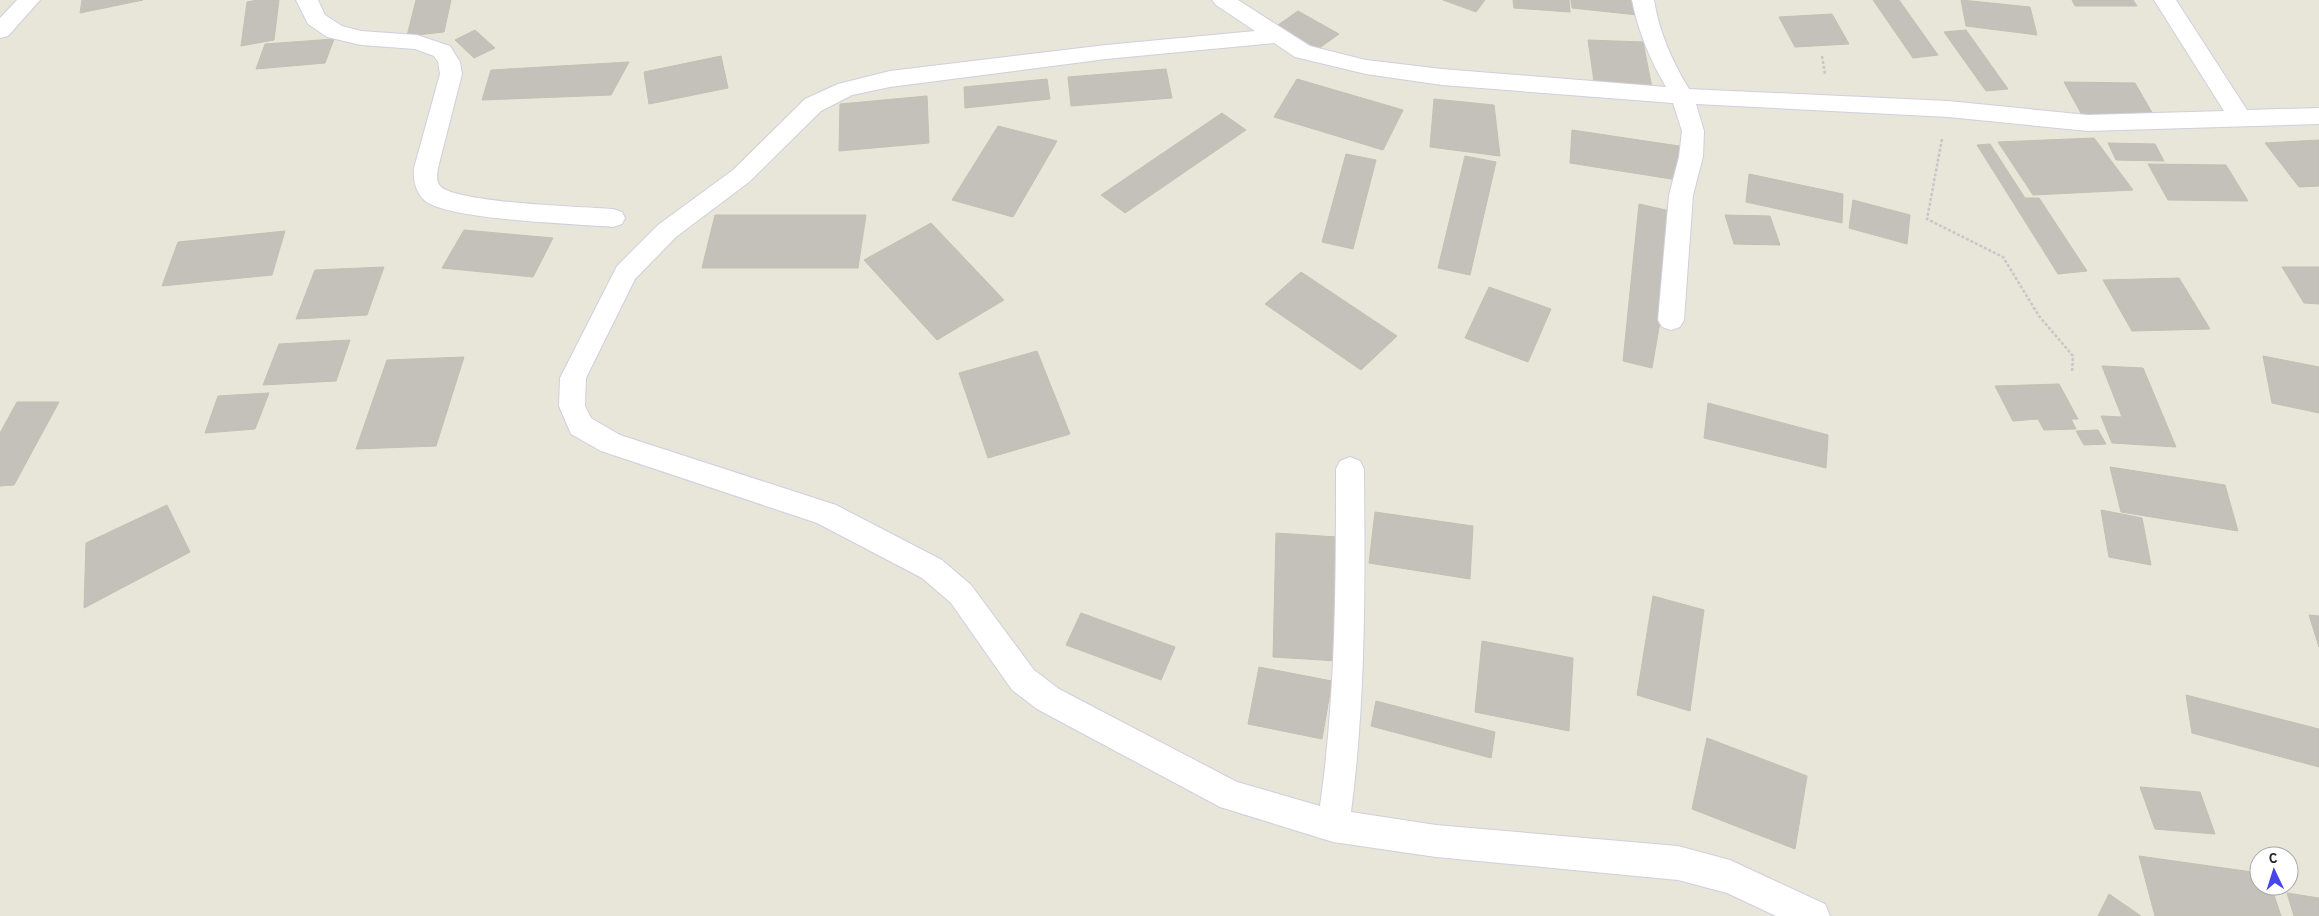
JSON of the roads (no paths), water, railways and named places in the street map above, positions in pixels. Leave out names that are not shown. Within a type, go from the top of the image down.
[{"type":"street","points":[[0,31],[29,0]]},
{"type":"street","points":[[307,0],[316,19],[335,32],[361,38],[417,42],[442,51],[449,62],[451,74],[426,168],[425,181],[432,193],[444,202],[485,208],[613,218]]},
{"type":"street","points":[[1223,0],[1303,52],[1366,66],[1442,77],[1682,96],[1948,108],[2088,123],[2319,116]]},
{"type":"street","points":[[1643,0],[1647,23],[1665,67],[1682,96],[1693,131],[1691,157],[1681,195],[1671,320]]},
{"type":"street","points":[[2165,0],[2241,119]]},
{"type":"street","points":[[1277,36],[1106,52],[890,79],[846,89],[812,104],[741,176],[667,231],[626,273],[573,378],[572,406],[581,426],[611,443],[826,514],[932,569],[961,594],[1023,680],[1048,699],[1231,796],[1333,826],[1436,841],[1678,863],[1730,877],[1813,916]]},
{"type":"street","points":[[1333,826],[1341,774],[1350,647],[1350,469]]}]
